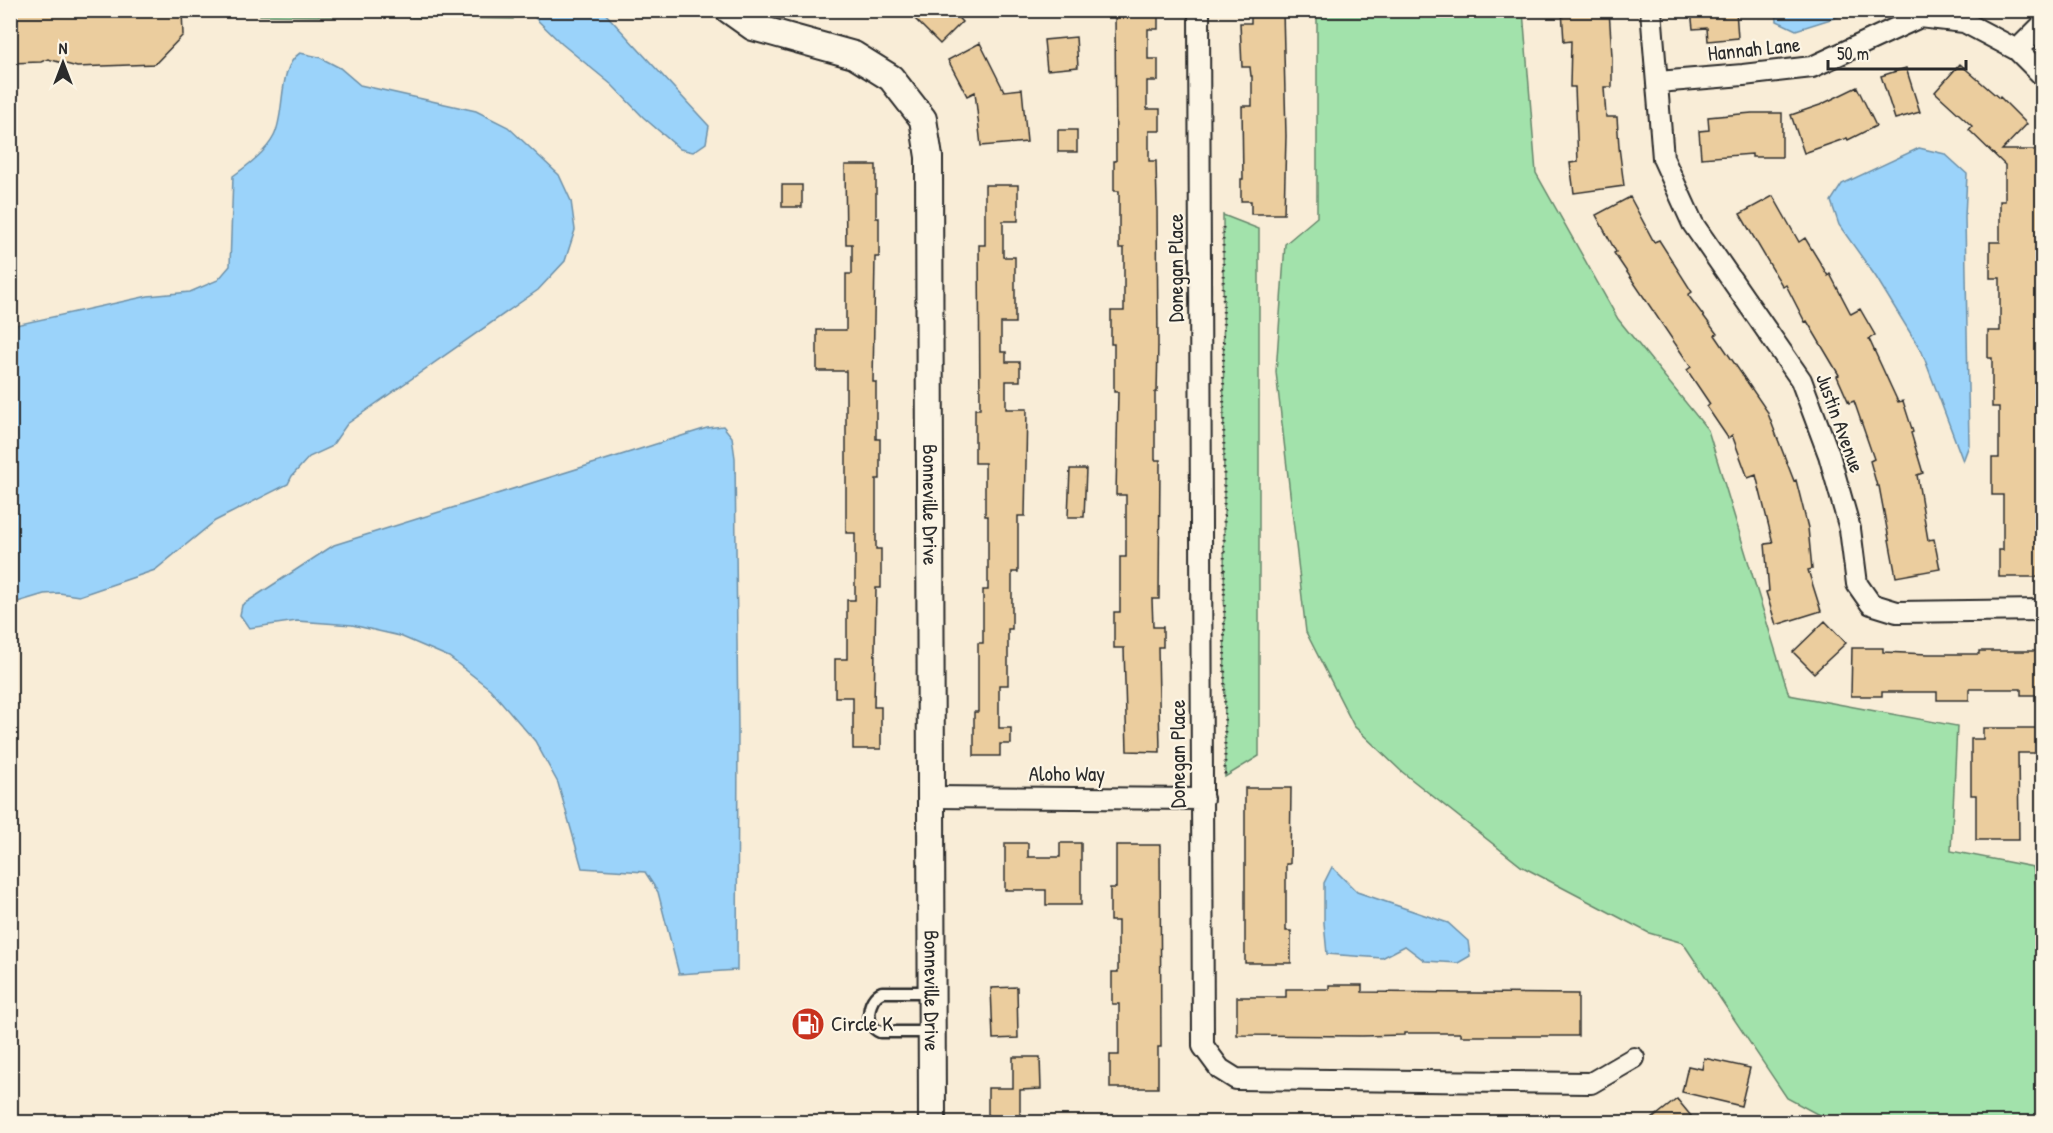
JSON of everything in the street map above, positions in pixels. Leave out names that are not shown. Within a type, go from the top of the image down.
[{"type":"street","name":"Bonneville Drive","points":[[729,10],[753,27],[854,55],[891,78],[923,119],[929,157],[932,1122]]},
{"type":"street","name":"Donegan Place","points":[[1199,10],[1203,1046],[1220,1070],[1236,1079],[1591,1083],[1634,1058]]},
{"type":"street","name":"Justin Avenue","points":[[1651,10],[1664,158],[1693,224],[1801,380],[1832,465],[1850,529],[1857,584],[1871,603],[1897,612],[2043,610]]},
{"type":"street","name":"Hannah Lane","points":[[1658,82],[1812,67],[1920,17],[1964,22],[2017,50],[2043,75]]},
{"type":"street","points":[[2017,50],[2043,25]]},
{"type":"street","name":"Aloho Way","points":[[930,797],[1203,799]]},
{"type":"lane","points":[[932,992],[882,992],[870,1003],[871,1025],[874,1030],[932,1032]]},
{"type":"path","points":[[1223,227],[1225,777]]},
{"type":"green space","points":[[513,10],[513,19],[260,15],[260,11]]},
{"type":"green space","points":[[1317,11],[1523,11],[1536,173],[1618,319],[1708,430],[1789,695],[1957,726],[1951,851],[2033,867],[2042,926],[2042,1122],[1832,1122],[1787,1098],[1683,943],[1649,933],[1521,866],[1401,771],[1354,726],[1306,632],[1276,372],[1285,244],[1317,217]]},
{"type":"green space","points":[[1223,215],[1259,229],[1259,756],[1225,777]]},
{"type":"water","points":[[1776,10],[1856,11],[1796,30],[1777,21]]},
{"type":"water","points":[[528,11],[603,11],[709,126],[706,143],[693,152],[680,149]]},
{"type":"water","points":[[300,53],[319,57],[340,68],[360,85],[476,111],[508,127],[559,175],[571,201],[575,230],[565,261],[538,290],[347,424],[331,447],[309,457],[288,484],[215,521],[155,570],[79,596],[59,593],[44,594],[11,604],[11,326],[148,296],[190,292],[218,280],[230,266],[233,176],[271,142],[278,126],[288,69]]},
{"type":"water","points":[[1919,148],[1945,154],[1967,174],[1965,217],[1969,445],[1963,461],[1922,352],[1876,277],[1839,225],[1831,201],[1842,184]]},
{"type":"water","points":[[723,426],[732,437],[735,458],[738,729],[737,970],[679,974],[658,892],[645,872],[582,868],[558,783],[535,741],[490,689],[449,657],[400,636],[352,625],[297,621],[249,628],[240,615],[242,605],[334,545],[707,428]]},
{"type":"water","points":[[1332,867],[1357,892],[1448,923],[1468,941],[1470,956],[1458,963],[1425,961],[1405,946],[1382,958],[1327,954],[1324,883]]},
{"type":"building","points":[[10,10],[182,10],[183,35],[155,64],[77,67],[48,59],[41,62],[10,63]]},
{"type":"building","points":[[906,10],[951,10],[962,22],[940,44]]},
{"type":"building","points":[[1115,10],[1158,10],[1158,29],[1148,29],[1148,59],[1158,59],[1158,81],[1147,81],[1147,109],[1160,109],[1160,131],[1149,131],[1149,161],[1156,161],[1157,205],[1158,344],[1155,460],[1160,460],[1159,599],[1152,599],[1153,627],[1163,627],[1163,647],[1158,647],[1160,752],[1127,751],[1124,648],[1114,648],[1114,612],[1120,612],[1120,557],[1126,557],[1126,495],[1116,495],[1118,392],[1114,392],[1114,344],[1111,344],[1111,311],[1124,311],[1124,248],[1119,248],[1119,191],[1114,191],[1114,161],[1116,161]]},
{"type":"building","points":[[1251,10],[1283,10],[1286,136],[1284,214],[1251,214],[1251,201],[1241,201],[1242,106],[1252,106],[1252,76],[1250,67],[1242,67],[1240,23],[1251,23]]},
{"type":"building","points":[[1562,10],[1609,10],[1612,87],[1604,87],[1606,117],[1617,117],[1624,186],[1574,193],[1570,163],[1578,162],[1575,87],[1570,87],[1571,41],[1564,42]]},
{"type":"building","points":[[1691,10],[1736,10],[1738,38],[1708,41],[1707,28],[1693,29]]},
{"type":"building","points":[[1076,37],[1078,67],[1047,70],[1044,40]]},
{"type":"building","points":[[980,43],[1004,91],[1022,89],[1027,142],[981,146],[975,92],[967,96],[948,60]]},
{"type":"building","points":[[1960,64],[2000,97],[2027,124],[2002,150],[2043,150],[2043,577],[1999,577],[1999,550],[2003,550],[2003,495],[1992,495],[1992,458],[1999,458],[1999,407],[1992,407],[1992,358],[1988,358],[1988,331],[2000,331],[2000,278],[1990,278],[1990,242],[2000,242],[2000,201],[2005,201],[2005,165],[1969,130],[1972,126],[1935,92]]},
{"type":"building","points":[[1906,68],[1920,112],[1895,119],[1881,76]]},
{"type":"building","points":[[1857,87],[1876,126],[1848,140],[1847,138],[1804,153],[1791,115],[1820,105]]},
{"type":"building","points":[[1782,113],[1782,157],[1752,157],[1752,154],[1701,158],[1699,131],[1709,130],[1708,117]]},
{"type":"building","points":[[1058,130],[1077,130],[1077,152],[1058,152]]},
{"type":"building","points":[[845,165],[876,165],[879,257],[875,257],[873,382],[876,382],[876,439],[880,439],[880,479],[876,479],[876,549],[881,549],[881,588],[876,588],[874,707],[881,707],[881,749],[853,749],[853,697],[835,697],[835,659],[847,659],[847,600],[855,600],[855,533],[846,533],[846,371],[817,371],[817,330],[846,330],[846,274],[852,274],[852,244],[846,244]]},
{"type":"building","points":[[782,185],[802,185],[802,207],[782,207]]},
{"type":"building","points":[[985,185],[1018,185],[1018,221],[1003,221],[1003,257],[1015,257],[1015,323],[1001,323],[1001,352],[1006,352],[1006,362],[1020,362],[1020,381],[1006,381],[1006,409],[1027,409],[1025,516],[1018,516],[1018,572],[1012,572],[1012,629],[1008,629],[1008,685],[999,685],[999,728],[1011,728],[1011,744],[1000,744],[1000,756],[974,756],[974,712],[978,712],[978,643],[983,643],[983,590],[988,590],[985,463],[975,463],[975,409],[980,409],[979,245],[985,245]]},
{"type":"building","points":[[1773,196],[1799,242],[1805,238],[1828,276],[1830,274],[1851,314],[1860,309],[1875,335],[1869,339],[1898,402],[1903,401],[1913,432],[1911,433],[1923,473],[1917,475],[1928,540],[1934,539],[1940,569],[1896,577],[1879,486],[1877,486],[1870,461],[1874,459],[1854,401],[1849,403],[1837,376],[1839,375],[1807,321],[1805,322],[1786,285],[1783,287],[1740,214]]},
{"type":"building","points":[[1630,197],[1654,242],[1659,240],[1692,292],[1688,295],[1717,334],[1715,335],[1767,411],[1794,481],[1796,480],[1808,528],[1812,569],[1808,570],[1821,611],[1776,625],[1766,592],[1769,591],[1765,544],[1773,543],[1756,475],[1748,478],[1732,435],[1728,438],[1707,407],[1710,404],[1687,370],[1691,367],[1614,253],[1616,252],[1596,215]]},
{"type":"building","points":[[1070,469],[1086,469],[1084,517],[1068,517]]},
{"type":"building","points":[[1825,621],[1846,643],[1814,673],[1793,652]]},
{"type":"building","points":[[1852,648],[1883,648],[1883,652],[1928,654],[2043,651],[2043,695],[2021,695],[2021,689],[1969,689],[1969,700],[1937,700],[1937,692],[1882,692],[1882,696],[1851,696]]},
{"type":"building","points":[[1983,728],[2043,728],[2043,753],[2018,753],[2019,840],[1976,840],[1976,795],[1971,795],[1971,739],[1983,739]]},
{"type":"building","points":[[1245,788],[1291,788],[1290,864],[1286,864],[1286,931],[1291,931],[1291,963],[1245,963]]},
{"type":"building","points":[[1005,843],[1028,843],[1028,857],[1060,857],[1060,843],[1081,843],[1081,905],[1046,905],[1046,890],[1005,890]]},
{"type":"building","points":[[1116,845],[1160,845],[1161,1047],[1158,1047],[1158,1088],[1110,1088],[1110,1055],[1119,1055],[1119,1004],[1112,1004],[1112,972],[1118,972],[1118,921],[1110,921],[1110,888],[1116,888]]},
{"type":"building","points":[[1329,985],[1362,985],[1362,992],[1578,994],[1578,1036],[1461,1036],[1461,1033],[1362,1036],[1237,1035],[1237,997],[1286,997],[1286,989],[1329,989]]},
{"type":"building","points":[[1017,987],[1018,1038],[993,1039],[991,988]]},
{"type":"building","points":[[1013,1057],[1040,1057],[1041,1089],[1020,1090],[1020,1121],[988,1121],[988,1088],[1013,1088]]},
{"type":"building","points":[[1704,1058],[1750,1068],[1741,1106],[1682,1092],[1688,1066],[1702,1069]]},
{"type":"building","points":[[1677,1099],[1696,1122],[1648,1122]]},
{"type":"place","name":"Circle K","points":[[808,1024]]}]
